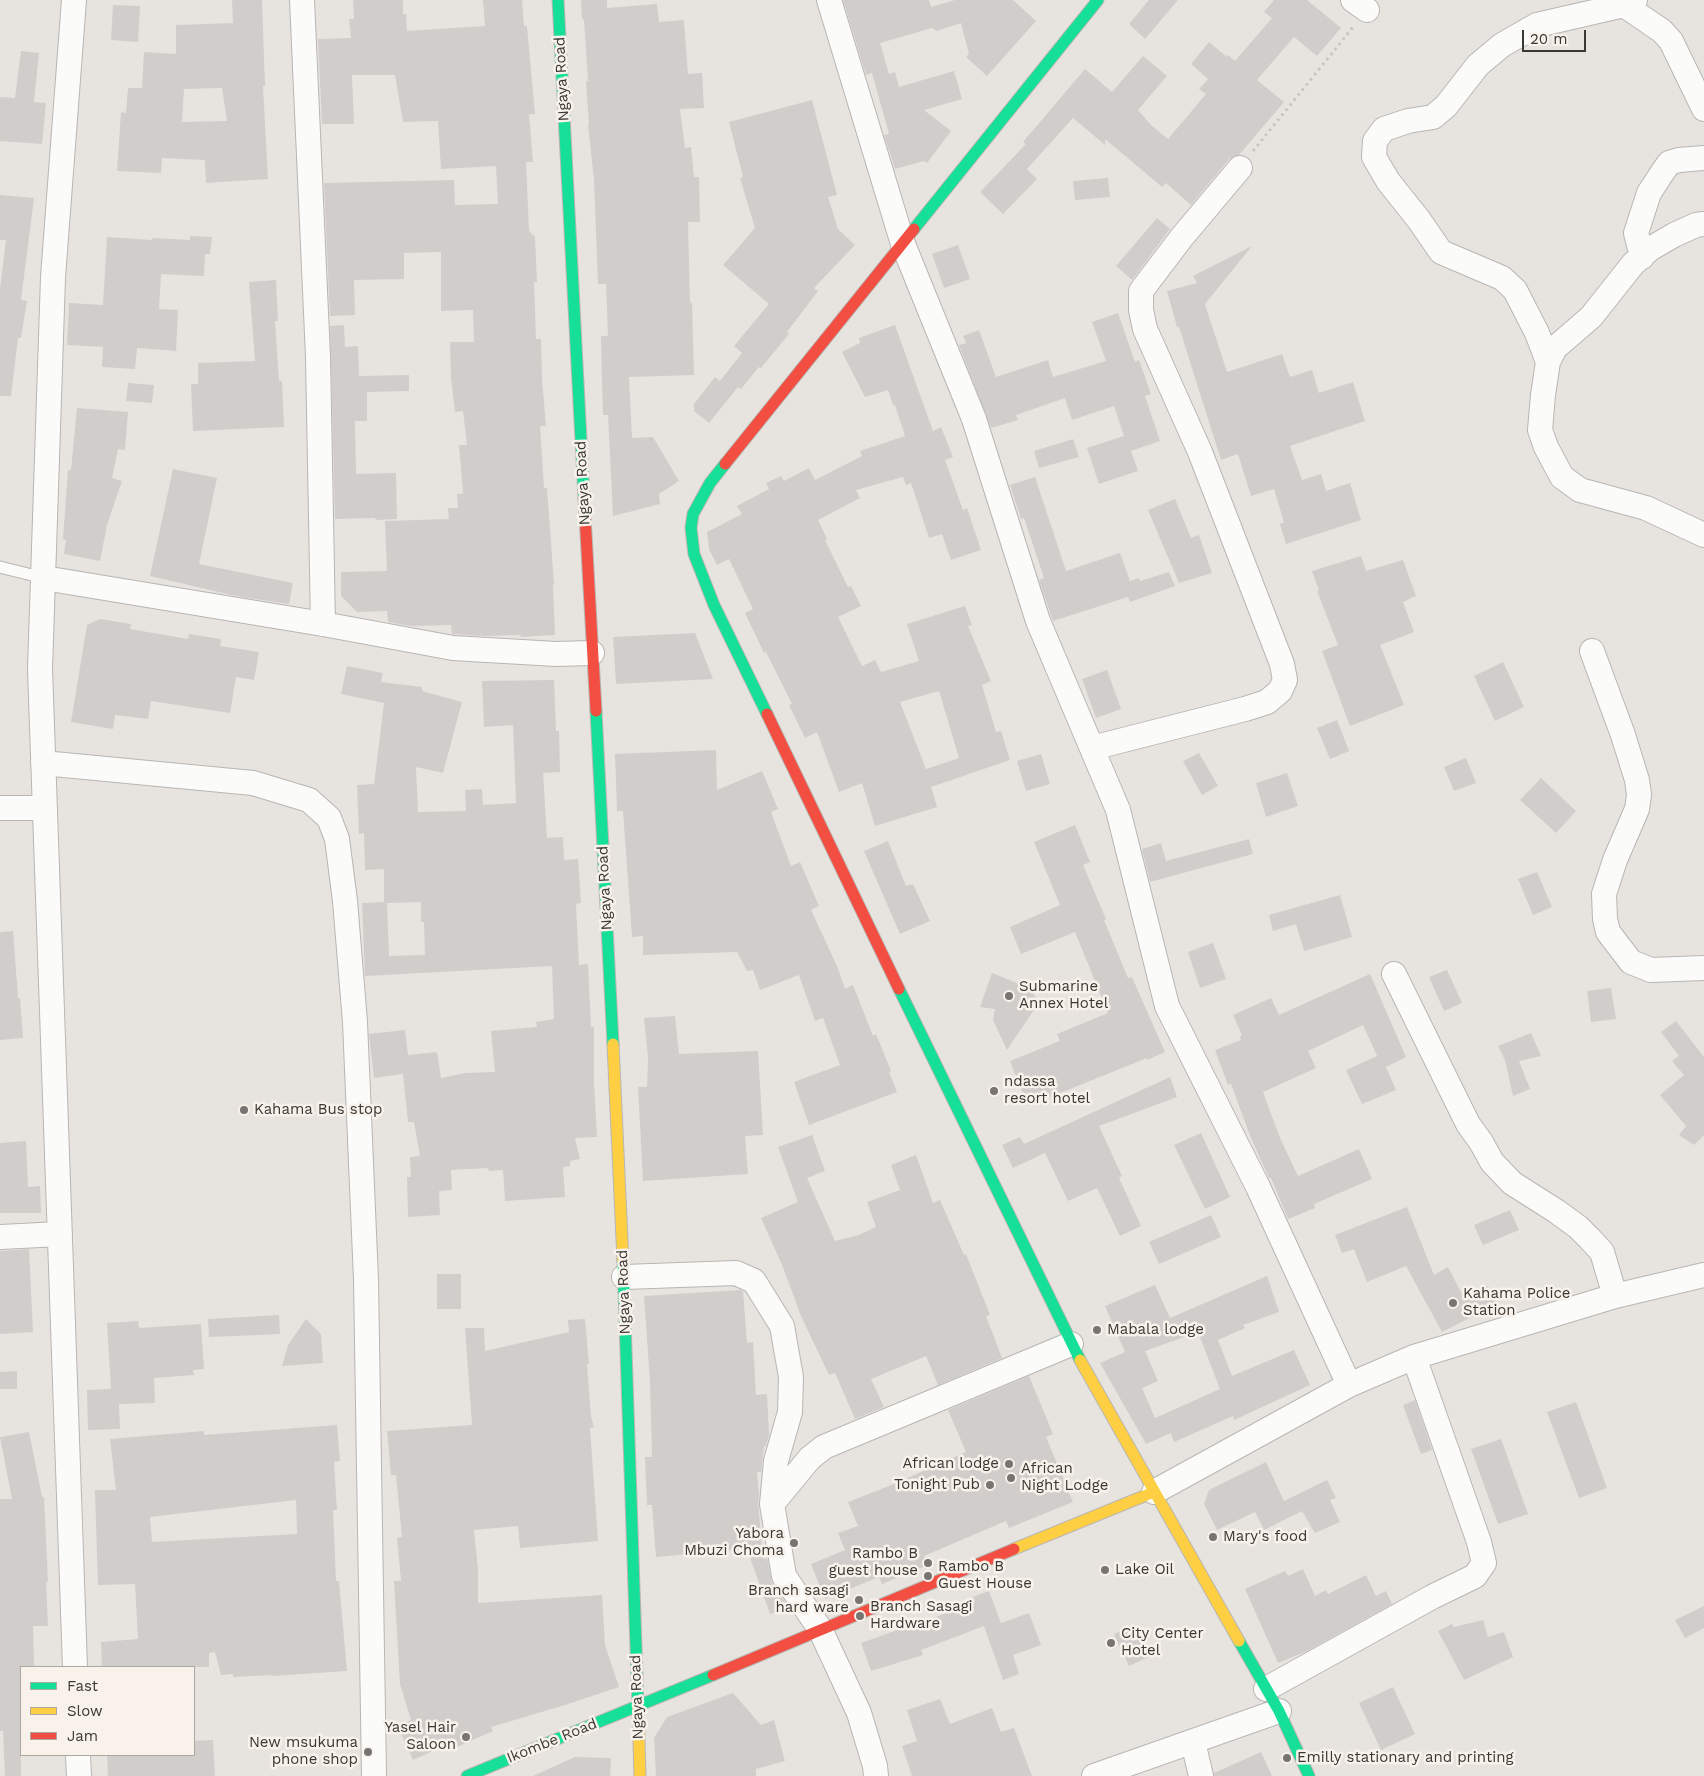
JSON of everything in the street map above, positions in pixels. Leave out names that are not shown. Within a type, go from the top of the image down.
[{"type":"street","points":[[74,0],[53,277],[40,669],[75,1666]]},
{"type":"street","points":[[302,0],[318,357],[323,624]]},
{"type":"street","name":"Ngaya Road","points":[[558,0],[620,1173],[640,1776]]},
{"type":"street","points":[[829,0],[903,244],[974,418],[1038,620],[1118,810],[1167,1006],[1258,1187],[1349,1385]]},
{"type":"street","points":[[1098,0],[710,483],[693,514],[691,528],[694,554],[714,604],[1071,1344],[1280,1711],[1309,1776]]},
{"type":"street","points":[[1548,362],[1537,333],[1515,290],[1502,278],[1441,252],[1419,220],[1388,181],[1374,156],[1375,141],[1384,129],[1408,121],[1433,117],[1446,106],[1478,64],[1502,45],[1537,24],[1630,3],[1671,41],[1704,109]]},
{"type":"street","points":[[1642,257],[1636,233],[1649,193],[1670,163],[1678,160],[1704,158]]},
{"type":"street","points":[[1092,748],[1245,710],[1267,702],[1280,691],[1285,680],[1282,664],[1200,452],[1145,329],[1141,310],[1141,291],[1182,237],[1240,168]]},
{"type":"street","points":[[1704,224],[1696,225],[1674,235],[1650,249],[1634,264],[1591,316],[1555,348],[1548,362],[1542,395],[1540,430],[1546,447],[1562,477],[1580,490],[1646,508],[1704,535]]},
{"type":"street","points":[[44,578],[323,624],[453,648],[556,654],[592,653]]},
{"type":"street","points":[[1592,651],[1623,736],[1637,780],[1639,795],[1637,808],[1615,860],[1604,894],[1605,918],[1608,932],[1631,962],[1651,970],[1704,968]]},
{"type":"street","points":[[43,762],[253,783],[310,800],[329,818],[337,839],[345,901],[355,1022],[366,1280],[374,1776]]},
{"type":"street","points":[[0,808],[44,808]]},
{"type":"street","points":[[1394,974],[1468,1124],[1492,1162],[1512,1183],[1578,1227],[1602,1252],[1615,1296]]},
{"type":"street","points":[[0,1237],[60,1234]]},
{"type":"street","points":[[624,1277],[736,1273],[754,1281],[782,1326],[791,1377],[790,1412],[776,1462],[772,1504],[784,1576],[820,1629],[859,1713],[875,1766],[876,1776]]},
{"type":"street","points":[[1154,1492],[1349,1385],[1414,1357],[1615,1296],[1704,1275]]},
{"type":"street","points":[[772,1504],[810,1458],[824,1447],[1071,1344]]},
{"type":"street","points":[[1266,1689],[1432,1597],[1475,1576],[1484,1563],[1479,1542],[1414,1357]]},
{"type":"street","name":"Ikombe Road","points":[[467,1776],[1154,1492]]},
{"type":"street","points":[[1094,1776],[1280,1711]]},
{"type":"street","points":[[1193,1742],[1201,1776]]},
{"type":"street","points":[[78,1756],[79,1776]]},
{"type":"lane","points":[[0,567],[44,578]]},
{"type":"path","points":[[1240,168],[1360,5]]},
{"type":"building","points":[[232,0],[262,0],[265,86],[263,86],[268,179],[206,183],[205,160],[162,158],[161,173],[117,171],[121,112],[126,113],[128,88],[142,88],[144,52],[176,54],[176,25],[233,23]],"holes":[[[222,88],[227,121],[182,122],[184,89]]]},
{"type":"building","points":[[353,0],[403,0],[403,14],[406,14],[407,31],[485,26],[483,0],[522,0],[524,26],[527,26],[535,114],[529,114],[533,162],[526,162],[529,231],[535,237],[537,282],[534,282],[536,339],[541,339],[546,426],[540,426],[544,488],[547,488],[554,584],[555,635],[521,637],[520,635],[481,636],[480,633],[480,636],[452,634],[451,625],[411,626],[388,622],[387,611],[357,612],[341,596],[341,572],[387,571],[385,521],[449,519],[448,508],[458,508],[457,494],[463,494],[459,445],[467,445],[463,411],[455,412],[451,378],[450,342],[474,342],[473,310],[441,311],[441,252],[404,253],[404,279],[354,280],[355,315],[330,316],[324,183],[454,180],[455,205],[498,204],[496,166],[441,169],[438,121],[403,122],[395,75],[352,75],[354,124],[322,124],[318,39],[351,38],[349,19],[354,19]]},
{"type":"building","points":[[581,0],[607,0],[607,8],[657,4],[659,22],[684,20],[688,74],[702,73],[704,108],[680,109],[685,148],[691,147],[694,177],[699,177],[700,222],[688,222],[694,375],[629,377],[632,438],[653,437],[679,481],[659,494],[660,504],[613,516],[608,415],[603,415],[602,382],[601,336],[608,336],[606,284],[598,284],[594,180],[588,125],[586,81],[588,81]]},
{"type":"building","points":[[843,0],[929,0],[931,7],[955,0],[1013,0],[1036,21],[987,76],[966,57],[969,54],[961,23],[936,31],[932,28],[880,43],[889,74],[895,72],[899,87],[954,71],[962,99],[924,110],[951,131],[927,163],[924,161],[895,169],[884,135],[889,134],[872,73],[866,75]]},
{"type":"building","points":[[1149,0],[1178,0],[1145,39],[1129,24]]},
{"type":"building","points":[[1274,0],[1307,0],[1341,28],[1317,56],[1294,37],[1257,80],[1284,102],[1239,155],[1229,159],[1191,205],[1166,183],[1162,187],[1105,139],[1105,145],[1073,118],[1027,169],[1037,179],[1003,214],[980,192],[1026,144],[1023,142],[1085,69],[1112,92],[1143,56],[1167,76],[1138,110],[1151,125],[1168,139],[1206,94],[1199,89],[1208,79],[1191,64],[1209,42],[1235,61],[1272,18],[1264,12]]},
{"type":"building","points":[[113,5],[140,6],[138,42],[111,40]]},
{"type":"building","points":[[21,51],[39,53],[34,102],[46,103],[42,144],[0,141],[0,97],[15,98]]},
{"type":"building","points":[[812,100],[837,195],[828,197],[838,229],[855,245],[814,288],[818,291],[787,332],[789,334],[741,389],[738,387],[709,423],[694,411],[694,404],[715,377],[720,381],[742,353],[734,346],[769,304],[723,265],[755,228],[740,178],[743,177],[729,122]]},
{"type":"building","points":[[1108,178],[1110,197],[1075,200],[1073,181]]},
{"type":"building","points":[[0,195],[34,198],[21,300],[27,301],[21,338],[18,338],[11,396],[0,396],[0,289],[6,240],[0,240]]},
{"type":"building","points":[[1157,218],[1170,229],[1132,280],[1116,266]]},
{"type":"building","points":[[190,236],[212,237],[210,254],[205,254],[204,276],[161,274],[159,309],[178,310],[176,351],[137,348],[135,369],[102,367],[103,347],[67,345],[69,303],[103,305],[107,237],[190,240]]},
{"type":"building","points":[[958,245],[970,279],[944,288],[932,254]]},
{"type":"building","points":[[1252,246],[1205,304],[1227,372],[1282,354],[1290,377],[1312,370],[1319,393],[1353,382],[1365,421],[1290,446],[1302,480],[1321,474],[1326,491],[1350,483],[1361,520],[1286,544],[1280,524],[1284,522],[1274,489],[1251,496],[1238,454],[1221,460],[1167,291],[1197,283],[1193,276]]},
{"type":"building","points":[[276,280],[278,321],[275,321],[279,381],[282,381],[284,427],[193,431],[191,384],[198,384],[198,363],[255,361],[249,282]]},
{"type":"building","points":[[1118,313],[1135,362],[1139,360],[1151,394],[1145,396],[1160,441],[1131,451],[1138,471],[1099,484],[1087,448],[1124,436],[1114,406],[1072,420],[1065,398],[1016,415],[1018,420],[991,428],[959,345],[966,343],[963,336],[979,330],[996,377],[1048,360],[1053,377],[1106,361],[1092,322]]},
{"type":"building","points":[[344,325],[345,347],[358,346],[359,376],[409,375],[409,391],[367,392],[367,421],[355,421],[356,474],[396,473],[397,519],[335,519],[330,326]]},
{"type":"building","points":[[895,325],[933,431],[941,427],[953,457],[945,460],[963,510],[967,508],[981,550],[951,560],[942,534],[929,538],[911,483],[906,485],[903,477],[856,490],[860,498],[818,520],[827,539],[825,540],[848,587],[851,586],[861,606],[838,617],[862,666],[875,660],[881,672],[919,661],[907,624],[965,606],[972,625],[968,626],[991,681],[982,685],[996,732],[1001,731],[1010,760],[931,787],[937,807],[875,826],[862,783],[839,792],[817,732],[805,738],[789,705],[792,704],[745,613],[753,609],[729,559],[717,565],[709,549],[707,532],[742,514],[737,506],[769,489],[766,483],[781,476],[784,481],[809,468],[815,480],[862,456],[860,451],[905,436],[888,390],[865,397],[842,352],[860,343],[859,338]],"holes":[[[939,691],[959,758],[926,769],[900,702]]]},
{"type":"building","points":[[128,383],[154,385],[152,403],[126,401]]},
{"type":"building","points":[[77,408],[128,412],[125,450],[118,449],[112,478],[122,481],[107,525],[100,561],[64,554],[66,540],[63,539],[68,470],[71,470]]},
{"type":"building","points":[[1073,439],[1079,457],[1039,468],[1034,451]]},
{"type":"building","points":[[173,469],[217,478],[199,564],[293,583],[289,604],[236,596],[150,576]]},
{"type":"building","points":[[1035,477],[1066,571],[1120,553],[1130,581],[1139,578],[1140,581],[1169,572],[1175,586],[1130,602],[1128,597],[1053,621],[1039,580],[1044,578],[1024,518],[1021,519],[1010,485]]},
{"type":"building","points":[[1175,499],[1191,538],[1199,535],[1212,573],[1179,583],[1148,510]]},
{"type":"building","points":[[1361,556],[1366,571],[1403,560],[1416,596],[1403,602],[1414,632],[1380,645],[1404,705],[1350,726],[1322,651],[1338,645],[1317,591],[1319,591],[1312,571]]},
{"type":"building","points":[[100,619],[131,624],[130,629],[188,639],[189,634],[221,639],[220,646],[259,652],[254,680],[236,677],[230,713],[151,701],[148,719],[115,715],[113,729],[71,722],[87,625]]},
{"type":"building","points":[[695,633],[713,679],[616,684],[613,637]]},
{"type":"building","points":[[1503,662],[1524,707],[1495,721],[1474,676]]},
{"type":"building","points":[[347,666],[383,673],[381,682],[422,687],[422,691],[462,702],[443,773],[416,767],[418,812],[466,811],[465,790],[482,789],[483,805],[516,803],[513,725],[484,727],[482,681],[554,680],[556,731],[559,731],[560,772],[543,773],[547,838],[563,837],[564,860],[578,859],[581,903],[576,904],[579,965],[588,964],[591,1027],[594,1027],[594,1083],[597,1137],[575,1138],[580,1159],[570,1161],[570,1166],[563,1167],[565,1197],[505,1201],[503,1170],[489,1171],[488,1168],[451,1170],[452,1190],[439,1191],[440,1215],[408,1217],[407,1177],[411,1177],[410,1157],[420,1156],[414,1122],[408,1122],[403,1074],[374,1078],[369,1034],[405,1030],[408,1055],[437,1052],[441,1078],[465,1073],[495,1072],[491,1031],[537,1027],[536,1022],[554,1019],[552,966],[365,976],[362,903],[384,902],[384,869],[365,870],[364,833],[359,834],[357,785],[374,784],[384,703],[341,694]],"holes":[[[421,902],[421,922],[424,922],[425,955],[389,956],[387,903]]]},
{"type":"building","points":[[1107,670],[1121,709],[1096,718],[1082,679]]},
{"type":"building","points":[[1337,720],[1349,751],[1330,759],[1317,728]]},
{"type":"building","points":[[716,750],[717,790],[762,771],[778,809],[771,812],[791,866],[800,862],[819,906],[811,910],[837,966],[845,989],[853,985],[873,1036],[876,1034],[891,1071],[889,1072],[897,1092],[809,1125],[794,1082],[840,1065],[823,1018],[815,1021],[799,975],[760,990],[753,970],[747,971],[737,952],[643,955],[643,936],[632,937],[623,811],[617,811],[615,754]]},
{"type":"building","points":[[1199,753],[1218,786],[1202,795],[1183,761]]},
{"type":"building","points":[[1041,754],[1050,784],[1026,791],[1017,761]]},
{"type":"building","points":[[1466,758],[1476,783],[1454,791],[1444,767]]},
{"type":"building","points":[[1287,773],[1298,806],[1266,817],[1256,783]]},
{"type":"building","points":[[1541,778],[1576,811],[1556,833],[1520,800]]},
{"type":"building","points":[[1075,825],[1090,862],[1083,865],[1106,919],[1104,920],[1128,978],[1132,977],[1165,1052],[1028,1106],[1010,1061],[1060,1041],[1057,1034],[1108,1013],[1075,932],[1021,954],[1010,927],[1060,905],[1034,842]]},
{"type":"building","points":[[1249,839],[1253,854],[1150,882],[1142,849],[1161,843],[1166,861]]},
{"type":"building","points":[[888,841],[906,886],[913,884],[930,921],[900,934],[864,851]]},
{"type":"building","points":[[1537,872],[1552,907],[1533,915],[1518,879]]},
{"type":"building","points":[[1340,895],[1352,937],[1304,951],[1296,924],[1273,931],[1269,915]]},
{"type":"building","points":[[13,931],[23,1038],[0,1040],[0,932]]},
{"type":"building","points":[[1213,943],[1226,979],[1200,988],[1188,952]]},
{"type":"building","points":[[1447,970],[1462,1003],[1444,1011],[1429,977]]},
{"type":"building","name":"Submarine Annex Hotel","points":[[992,973],[1032,989],[1038,1004],[1007,1050],[993,1020],[995,1009],[980,1007]]},
{"type":"building","points":[[1370,974],[1406,1057],[1386,1067],[1396,1090],[1362,1104],[1346,1070],[1377,1056],[1363,1025],[1308,1051],[1316,1068],[1263,1092],[1280,1138],[1298,1176],[1359,1149],[1372,1179],[1314,1204],[1315,1208],[1288,1219],[1271,1178],[1269,1178],[1251,1138],[1231,1084],[1228,1085],[1215,1050],[1241,1040],[1240,1036],[1242,1035],[1233,1015],[1271,998],[1279,1015]]},
{"type":"building","points":[[1611,988],[1616,1019],[1591,1022],[1587,991]]},
{"type":"building","points":[[675,1016],[679,1054],[758,1051],[763,1135],[745,1136],[748,1174],[643,1181],[638,1087],[647,1087],[648,1058],[644,1018]]},
{"type":"building","points":[[1676,1021],[1704,1057],[1704,1135],[1694,1145],[1679,1135],[1686,1126],[1660,1095],[1684,1075],[1672,1061],[1679,1056],[1661,1032]]},
{"type":"building","points":[[1531,1033],[1541,1056],[1519,1061],[1530,1089],[1513,1096],[1505,1060],[1498,1046]]},
{"type":"building","points":[[1170,1077],[1177,1097],[1099,1126],[1122,1176],[1119,1178],[1141,1226],[1120,1236],[1097,1188],[1068,1201],[1045,1153],[1013,1168],[1002,1145],[1020,1137],[1024,1144]]},
{"type":"building","points":[[1201,1133],[1230,1197],[1205,1209],[1174,1145]]},
{"type":"building","points":[[812,1135],[825,1171],[807,1178],[835,1241],[859,1235],[876,1227],[867,1202],[900,1190],[891,1165],[916,1155],[933,1203],[940,1200],[964,1255],[966,1254],[990,1315],[986,1316],[1002,1358],[938,1385],[926,1356],[871,1379],[884,1407],[855,1419],[835,1373],[829,1375],[801,1316],[782,1265],[761,1218],[798,1202],[778,1147]]},
{"type":"building","points":[[26,1141],[28,1187],[40,1186],[41,1213],[0,1213],[0,1143]]},
{"type":"building","points":[[1407,1207],[1434,1275],[1448,1267],[1464,1298],[1487,1286],[1497,1304],[1442,1332],[1406,1266],[1367,1282],[1354,1249],[1342,1253],[1335,1235]]},
{"type":"building","points":[[1510,1210],[1519,1230],[1483,1245],[1474,1225]]},
{"type":"building","points":[[1211,1215],[1221,1237],[1159,1264],[1149,1242]]},
{"type":"building","points":[[29,1249],[33,1332],[0,1334],[0,1251]]},
{"type":"building","points":[[437,1274],[461,1274],[461,1309],[437,1309]]},
{"type":"building","points":[[1267,1276],[1279,1312],[1243,1325],[1245,1328],[1218,1340],[1232,1376],[1294,1350],[1310,1385],[1234,1420],[1233,1416],[1174,1442],[1171,1433],[1146,1444],[1100,1363],[1125,1352],[1105,1306],[1155,1285],[1170,1318]],"holes":[[[1198,1332],[1220,1389],[1155,1418],[1142,1388],[1158,1381],[1145,1351]]]},
{"type":"building","points":[[743,1291],[747,1343],[753,1342],[756,1395],[767,1394],[769,1435],[766,1446],[764,1446],[761,1472],[757,1472],[763,1559],[767,1558],[772,1583],[789,1608],[770,1614],[747,1549],[656,1557],[652,1505],[647,1505],[645,1457],[652,1457],[650,1382],[644,1296]]},
{"type":"building","points":[[279,1315],[280,1334],[209,1337],[208,1319]]},
{"type":"building","points":[[306,1319],[321,1334],[323,1363],[282,1366],[288,1345]]},
{"type":"building","points":[[585,1319],[591,1417],[594,1427],[590,1428],[598,1541],[520,1548],[518,1526],[474,1530],[478,1569],[478,1603],[602,1595],[605,1645],[619,1687],[491,1727],[493,1731],[448,1751],[446,1745],[413,1760],[398,1727],[411,1720],[400,1684],[394,1581],[401,1581],[397,1538],[402,1537],[396,1475],[391,1475],[387,1431],[472,1425],[465,1328],[484,1328],[485,1351],[569,1332],[568,1320]]},
{"type":"building","points":[[138,1321],[139,1328],[201,1324],[204,1369],[193,1370],[194,1375],[154,1378],[155,1403],[119,1404],[120,1429],[88,1430],[87,1390],[111,1389],[107,1323]]},
{"type":"building","points":[[17,1371],[17,1389],[0,1389],[0,1372]]},
{"type":"building","points":[[1029,1376],[1053,1434],[1046,1437],[1073,1502],[1009,1528],[1006,1521],[924,1556],[928,1565],[882,1584],[879,1577],[825,1599],[811,1564],[845,1550],[838,1533],[858,1526],[848,1502],[966,1452],[948,1410]]},
{"type":"building","points":[[1415,1400],[1432,1450],[1421,1454],[1403,1405]]},
{"type":"building","points":[[1576,1402],[1607,1488],[1579,1498],[1547,1412]]},
{"type":"building","points":[[337,1425],[340,1461],[334,1462],[337,1510],[333,1510],[336,1581],[339,1581],[347,1671],[233,1677],[233,1674],[221,1675],[215,1652],[209,1653],[209,1667],[102,1666],[101,1642],[138,1639],[135,1584],[98,1585],[95,1490],[116,1490],[110,1439],[204,1431],[204,1435]],"holes":[[[296,1500],[297,1534],[152,1542],[150,1517]]]},
{"type":"building","points":[[29,1432],[42,1497],[44,1497],[48,1626],[33,1626],[34,1666],[20,1666],[21,1776],[5,1776],[3,1731],[0,1731],[0,1499],[12,1499],[0,1437]]},
{"type":"building","points":[[1501,1439],[1528,1514],[1498,1524],[1471,1449]]},
{"type":"building","points":[[1266,1462],[1284,1501],[1327,1480],[1336,1498],[1330,1500],[1340,1522],[1315,1533],[1302,1511],[1264,1530],[1255,1512],[1217,1530],[1204,1504],[1209,1490]]},
{"type":"building","points":[[1303,1569],[1315,1596],[1326,1590],[1328,1594],[1366,1575],[1376,1596],[1386,1591],[1392,1604],[1307,1651],[1278,1663],[1245,1589],[1285,1571],[1288,1576]]},
{"type":"building","points":[[989,1591],[1001,1623],[1029,1613],[1041,1645],[1013,1655],[1019,1674],[1003,1680],[984,1626],[921,1650],[923,1655],[871,1671],[861,1643],[975,1602],[973,1597]]},
{"type":"building","points":[[1704,1606],[1704,1628],[1685,1638],[1675,1620]]},
{"type":"building","points":[[1483,1620],[1488,1637],[1504,1632],[1513,1657],[1464,1680],[1438,1631],[1452,1624],[1454,1627]]},
{"type":"building","points":[[1134,1625],[1149,1657],[1129,1666],[1114,1634]]},
{"type":"building","points":[[1393,1687],[1415,1734],[1381,1750],[1359,1703]]},
{"type":"building","points":[[733,1693],[761,1725],[774,1720],[785,1761],[756,1769],[756,1776],[656,1776],[654,1738],[667,1717]]},
{"type":"building","points":[[940,1699],[950,1724],[992,1708],[1001,1732],[1014,1728],[1032,1776],[912,1776],[902,1746],[917,1741],[907,1710]]},
{"type":"building","points":[[213,1740],[215,1776],[108,1776],[107,1756],[195,1756],[195,1741]]},
{"type":"building","points":[[1261,1752],[1272,1776],[1214,1776],[1214,1773]]},
{"type":"building","points":[[575,1757],[611,1758],[610,1776],[533,1776]]},
{"type":"traffic: fast","points":[[558,0],[584,498]]},
{"type":"traffic: fast","points":[[914,229],[1098,0]]},
{"type":"traffic: fast","points":[[725,464],[710,483],[693,514],[691,528],[694,554],[714,605],[767,714]]},
{"type":"traffic: fast","points":[[596,711],[613,1044]]},
{"type":"traffic: fast","points":[[899,989],[1080,1360]]},
{"type":"traffic: fast","points":[[623,1261],[638,1707]]},
{"type":"traffic: fast","points":[[1239,1641],[1279,1711],[1309,1776]]},
{"type":"traffic: fast","points":[[467,1776],[713,1675]]},
{"type":"traffic: slow","points":[[613,1044],[623,1261]]},
{"type":"traffic: slow","points":[[1080,1360],[1239,1641]]},
{"type":"traffic: slow","points":[[1014,1549],[1154,1492]]},
{"type":"traffic: slow","points":[[638,1707],[640,1776]]},
{"type":"traffic: jam","points":[[725,464],[914,229]]},
{"type":"traffic: jam","points":[[584,498],[596,711]]},
{"type":"traffic: jam","points":[[767,714],[899,989]]},
{"type":"traffic: jam","points":[[713,1675],[1014,1549]]},
{"type":"place","name":"Submarine Annex Hotel","points":[[1009,996]]},
{"type":"place","name":"ndassa resort hotel","points":[[994,1091]]},
{"type":"place","name":"Kahama Bus stop","points":[[244,1110]]},
{"type":"place","name":"Kahama Police Station","points":[[1453,1303]]},
{"type":"place","name":"Mabala lodge","points":[[1097,1330]]},
{"type":"place","name":"African lodge","points":[[1009,1464]]},
{"type":"place","name":"African Night Lodge","points":[[1011,1478]]},
{"type":"place","name":"Tonight Pub","points":[[990,1485]]},
{"type":"place","name":"Mary's food","points":[[1213,1537]]},
{"type":"place","name":"Yabora Mbuzi Choma","points":[[794,1543]]},
{"type":"place","name":"Rambo B guest house","points":[[928,1563]]},
{"type":"place","name":"Lake Oil","points":[[1105,1570]]},
{"type":"place","name":"Rambo B Guest House","points":[[928,1576]]},
{"type":"place","name":"Branch sasagi hard ware","points":[[859,1600]]},
{"type":"place","name":"Branch Sasagi Hardware","points":[[860,1616]]},
{"type":"place","name":"City Center Hotel","points":[[1111,1643]]},
{"type":"place","name":"Yasel Hair Saloon","points":[[466,1737]]},
{"type":"place","name":"New msukuma phone shop","points":[[368,1752]]},
{"type":"place","name":"Emilly stationary and printing","points":[[1287,1758]]}]
